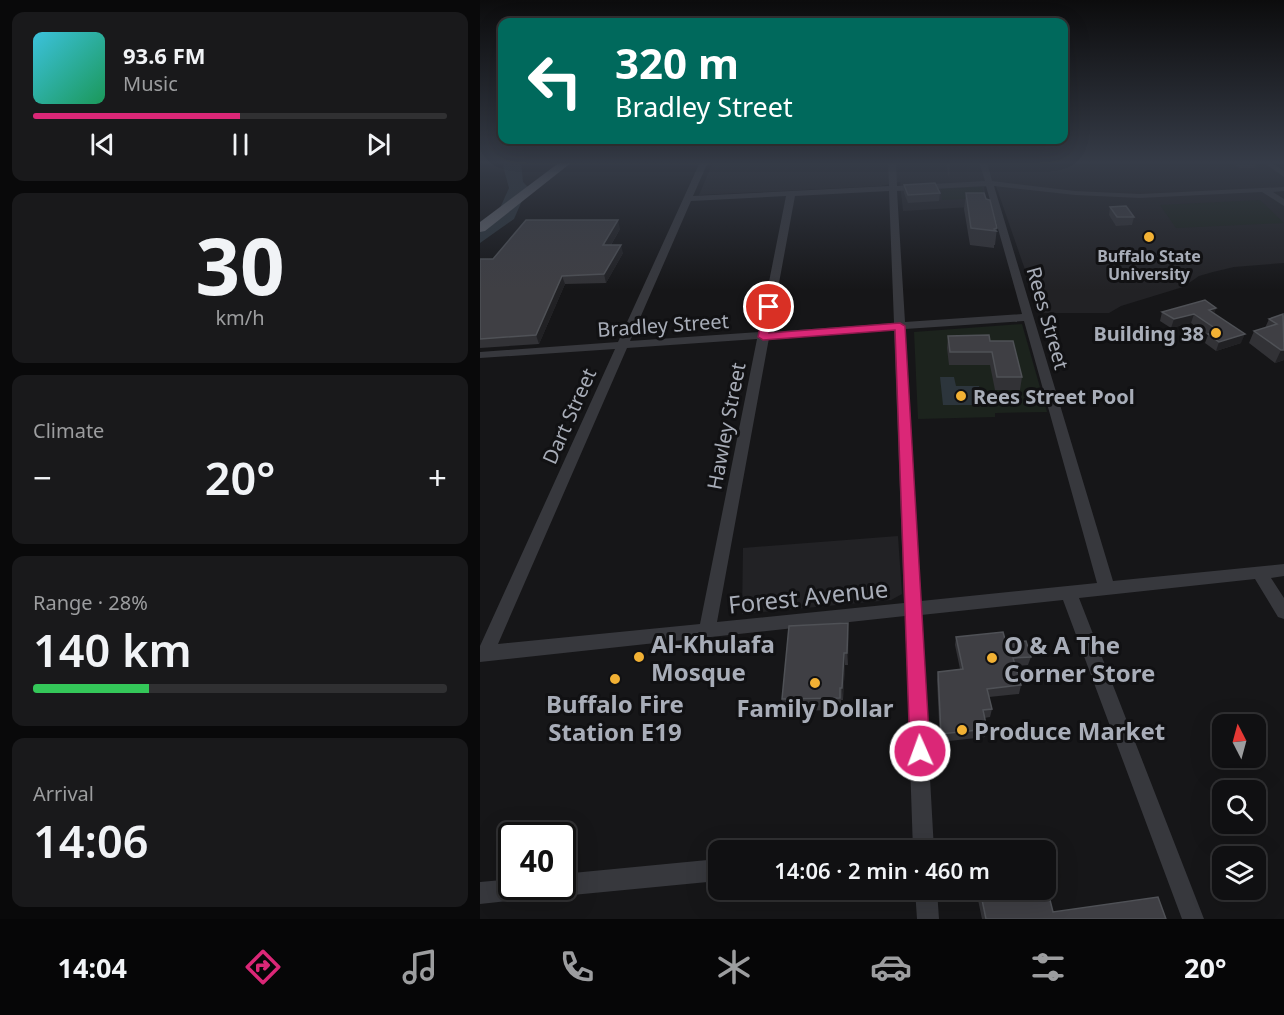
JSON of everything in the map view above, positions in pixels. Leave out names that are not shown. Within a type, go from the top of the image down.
[{"type":"highway","points":[[480,219],[499,205]]},
{"type":"highway","points":[[480,228],[510,205]]},
{"type":"street","name":"Dart Street","points":[[483,653],[684,205]]},
{"type":"street","name":"Hawley Street","points":[[707,630],[789,205]]},
{"type":"street","points":[[894,205],[923,840]]},
{"type":"street","name":"Rees Street","points":[[996,205],[1107,589]]},
{"type":"street","name":"Bradley Street","points":[[480,355],[1028,318]]},
{"type":"street","name":"Forest Avenue","points":[[483,653],[1284,570]]},
{"type":"street","points":[[1259,572],[1284,612]]},
{"type":"street","points":[[1068,593],[1193,919]]},
{"type":"street","points":[[576,884],[708,871]]},
{"type":"street","points":[[480,893],[498,891]]},
{"type":"street","points":[[927,900],[928,919]]},
{"type":"shaded area","points":[[501,205],[520,205],[514,219],[480,243],[480,232]]},
{"type":"shaded area","points":[[902,205],[988,206],[903,211]]},
{"type":"shaded area","points":[[1003,205],[1284,205],[1284,263],[1234,267],[1199,276],[1183,287],[1121,306],[1109,313],[1040,313]]},
{"type":"shaded area","points":[[1160,205],[1265,205],[1284,223],[1176,228]]},
{"type":"shaded area","points":[[1022,324],[1047,412],[995,413],[995,417],[918,419],[914,332]]},
{"type":"shaded area","name":"Rees Street Pool","points":[[940,377],[954,377],[956,386],[979,386],[983,405],[943,405]]},
{"type":"shaded area","points":[[898,536],[902,594],[891,600],[742,614],[743,548]]},
{"type":"building","points":[[968,205],[991,205],[996,231],[971,228]]},
{"type":"building","points":[[1126,206],[1134,217],[1117,217],[1110,207]]},
{"type":"building","points":[[526,220],[618,220],[603,245],[621,245],[604,274],[562,276],[536,335],[480,339],[480,259],[493,259]]},
{"type":"building","points":[[1205,300],[1216,308],[1209,310],[1245,334],[1219,342],[1208,334],[1219,331],[1194,314],[1174,319],[1162,312]]},
{"type":"building","points":[[1283,314],[1284,350],[1281,350],[1254,331],[1277,324],[1269,319]]},
{"type":"building","points":[[989,335],[990,341],[1013,341],[1022,377],[997,377],[992,352],[950,352],[948,336]]},
{"type":"building","name":"Family Dollar","points":[[848,623],[847,653],[844,653],[840,698],[782,699],[789,626]]},
{"type":"building","points":[[1003,632],[1006,643],[1026,641],[1031,657],[1013,658],[1021,685],[987,689],[992,709],[983,710],[987,729],[941,734],[938,672],[963,669],[956,637]]},
{"type":"building","points":[[1158,897],[1166,919],[986,919],[982,900],[1050,900],[1053,912]]},
{"type":"place","name":"Buffalo State University","points":[[1149,237]]},
{"type":"place","name":"Building 38","points":[[1216,333]]},
{"type":"place","name":"Rees Street Pool","points":[[961,396]]},
{"type":"place","name":"Al-Khulafa Mosque","points":[[639,657]]},
{"type":"place","name":"O & A The Corner Store","points":[[992,658]]},
{"type":"place","name":"Buffalo Fire Station E19","points":[[615,679]]},
{"type":"place","name":"Family Dollar","points":[[815,683]]},
{"type":"place","name":"Produce Market","points":[[962,730]]},
{"type":"route","points":[[769,307],[763,337],[900,326],[920,751]]}]
